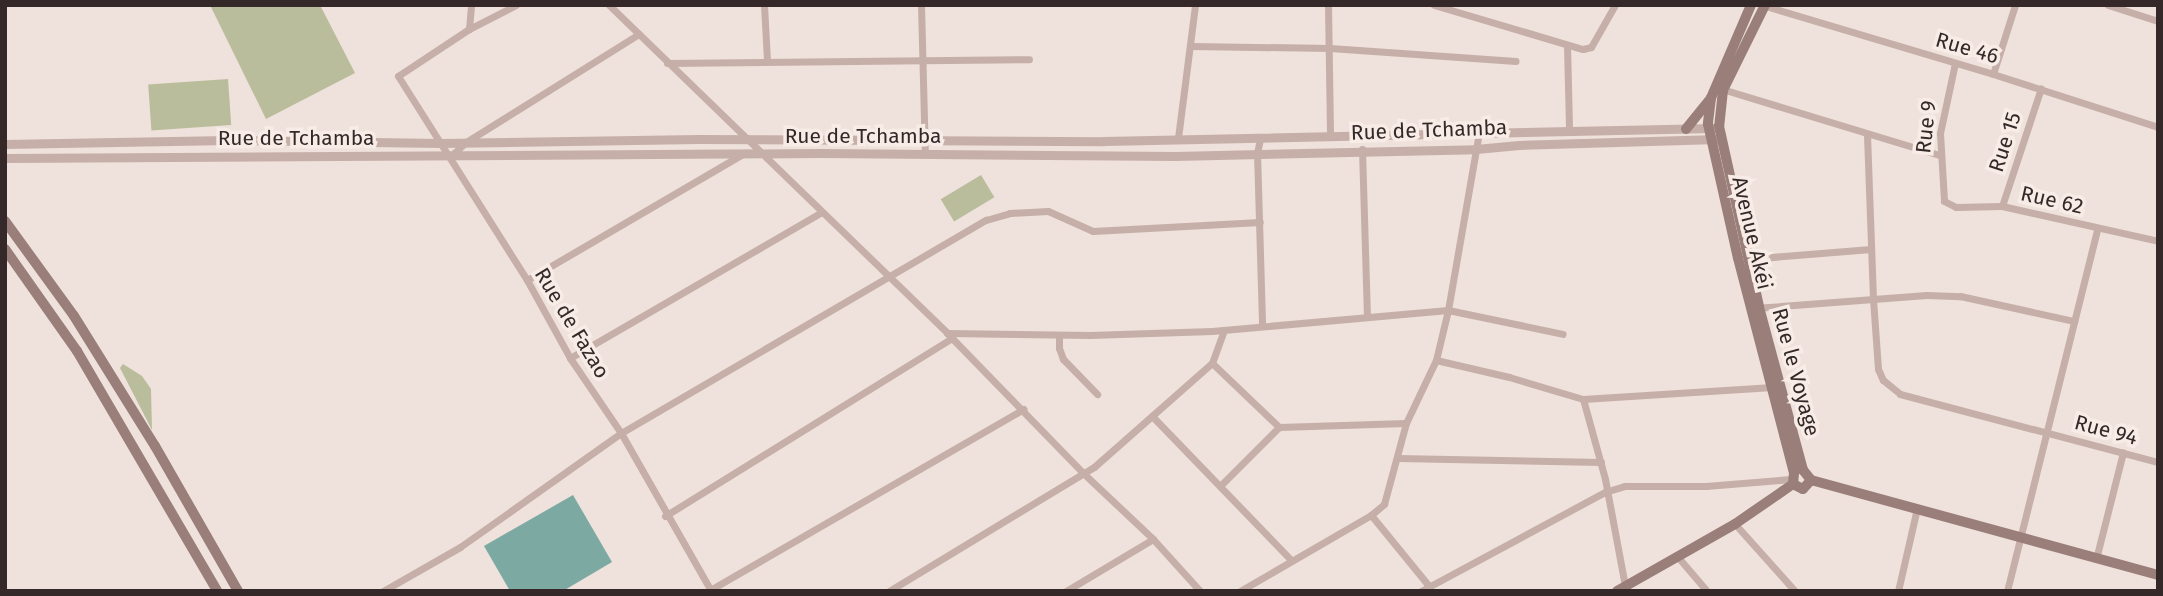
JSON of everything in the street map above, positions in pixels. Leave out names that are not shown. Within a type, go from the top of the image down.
[{"type":"main road","name":"Avenue Akéi","points":[[1751,5],[1720,88],[1711,98],[1715,133],[1755,307]]},
{"type":"main road","name":"Rue le Voyage","points":[[1764,6],[1720,88],[1715,133],[1747,259],[1755,307],[1776,387],[1795,477]]},
{"type":"main road","points":[[1686,129],[1711,98]]},
{"type":"main road","points":[[5,221],[74,316],[155,446],[238,591]]},
{"type":"main road","points":[[5,249],[77,351],[217,591]]},
{"type":"main road","points":[[1795,477],[1803,489],[1811,480]]},
{"type":"main road","points":[[1621,589],[1735,524],[1795,477],[2158,575]]},
{"type":"street","points":[[469,29],[471,5]]},
{"type":"street","points":[[469,29],[516,5]]},
{"type":"street","points":[[609,5],[617,9],[667,63],[1023,409],[1082,472],[1153,539],[1200,591]]},
{"type":"street","points":[[764,5],[767,60]]},
{"type":"street","points":[[921,5],[925,153]]},
{"type":"street","points":[[1178,138],[1195,5]]},
{"type":"street","points":[[1328,5],[1330,135]]},
{"type":"street","points":[[1434,5],[1583,49],[1591,47],[1615,5]]},
{"type":"street","points":[[1993,74],[2015,5]]},
{"type":"street","points":[[2108,5],[2158,21]]},
{"type":"street","name":"Rue 46","points":[[1764,6],[1955,62],[2158,127]]},
{"type":"street","name":"Rue de Fazao","points":[[469,29],[398,76],[527,280],[570,358],[621,433],[665,516],[710,590]]},
{"type":"street","points":[[450,156],[466,142],[639,34]]},
{"type":"street","points":[[1567,45],[1569,129]]},
{"type":"street","points":[[1190,46],[1330,48],[1516,61]]},
{"type":"street","points":[[667,63],[1030,59]]},
{"type":"street","name":"Rue 9","points":[[1942,195],[1939,155],[1942,111],[1955,62]]},
{"type":"street","points":[[1720,88],[1939,155]]},
{"type":"street","name":"Rue 15","points":[[2002,206],[2041,89]]},
{"type":"street","name":"Rue de Tchamba","points":[[5,144],[228,139],[440,143],[1260,139],[1569,129],[1686,129],[1715,133]]},
{"type":"street","points":[[1240,591],[1371,515],[1384,504],[1406,423],[1436,360],[1448,310],[1479,132]]},
{"type":"street","name":"Rue de Tchamba","points":[[5,158],[744,153],[1175,156],[1362,149],[1476,149],[1715,133]]},
{"type":"street","name":"Rue 94","points":[[1867,135],[1878,369],[1891,388],[1900,394],[2158,462]]},
{"type":"street","points":[[1260,139],[1257,153],[1262,326]]},
{"type":"street","points":[[1362,149],[1367,315]]},
{"type":"street","points":[[527,280],[744,153]]},
{"type":"street","name":"Rue 62","points":[[1942,195],[1944,201],[1956,207],[2002,206],[2158,241]]},
{"type":"street","points":[[383,591],[460,547],[621,433],[986,220],[1010,213],[1048,211],[1093,231],[1260,222]]},
{"type":"street","points":[[570,358],[822,212]]},
{"type":"street","points":[[2007,591],[2097,229]]},
{"type":"street","points":[[1747,259],[1871,249]]},
{"type":"street","points":[[1755,307],[1960,296],[2074,321]]},
{"type":"street","points":[[665,516],[949,336],[1224,330],[1367,315],[1448,310],[1563,334]]},
{"type":"street","points":[[889,591],[1094,467],[1212,363],[1224,330]]},
{"type":"street","points":[[1059,335],[1059,348],[1063,359],[1097,394]]},
{"type":"street","points":[[1436,360],[1509,377],[1583,399],[1776,387]]},
{"type":"street","points":[[1212,363],[1279,427]]},
{"type":"street","points":[[1583,399],[1601,462],[1621,589]]},
{"type":"street","points":[[710,590],[1023,409]]},
{"type":"street","points":[[1152,416],[1291,560]]},
{"type":"street","points":[[1220,486],[1279,427],[1406,423]]},
{"type":"street","points":[[2096,559],[2123,452]]},
{"type":"street","points":[[1398,458],[1601,462]]},
{"type":"street","points":[[1371,515],[1425,589],[1605,492],[1625,486],[1706,486],[1795,477]]},
{"type":"street","points":[[1898,591],[1917,508]]},
{"type":"street","points":[[1735,524],[1795,591]]},
{"type":"street","points":[[1066,591],[1153,539]]},
{"type":"street","points":[[1677,556],[1707,591]]},
{"type":"green space","points":[[210,5],[320,5],[355,73],[266,119]]},
{"type":"green space","points":[[228,79],[231,125],[151,130],[148,85]]},
{"type":"green space","points":[[981,175],[994,197],[954,221],[941,199]]},
{"type":"green space","points":[[123,364],[142,376],[151,389],[152,430],[120,368]]},
{"type":"water","points":[[573,495],[612,562],[563,591],[510,591],[484,546]]}]
